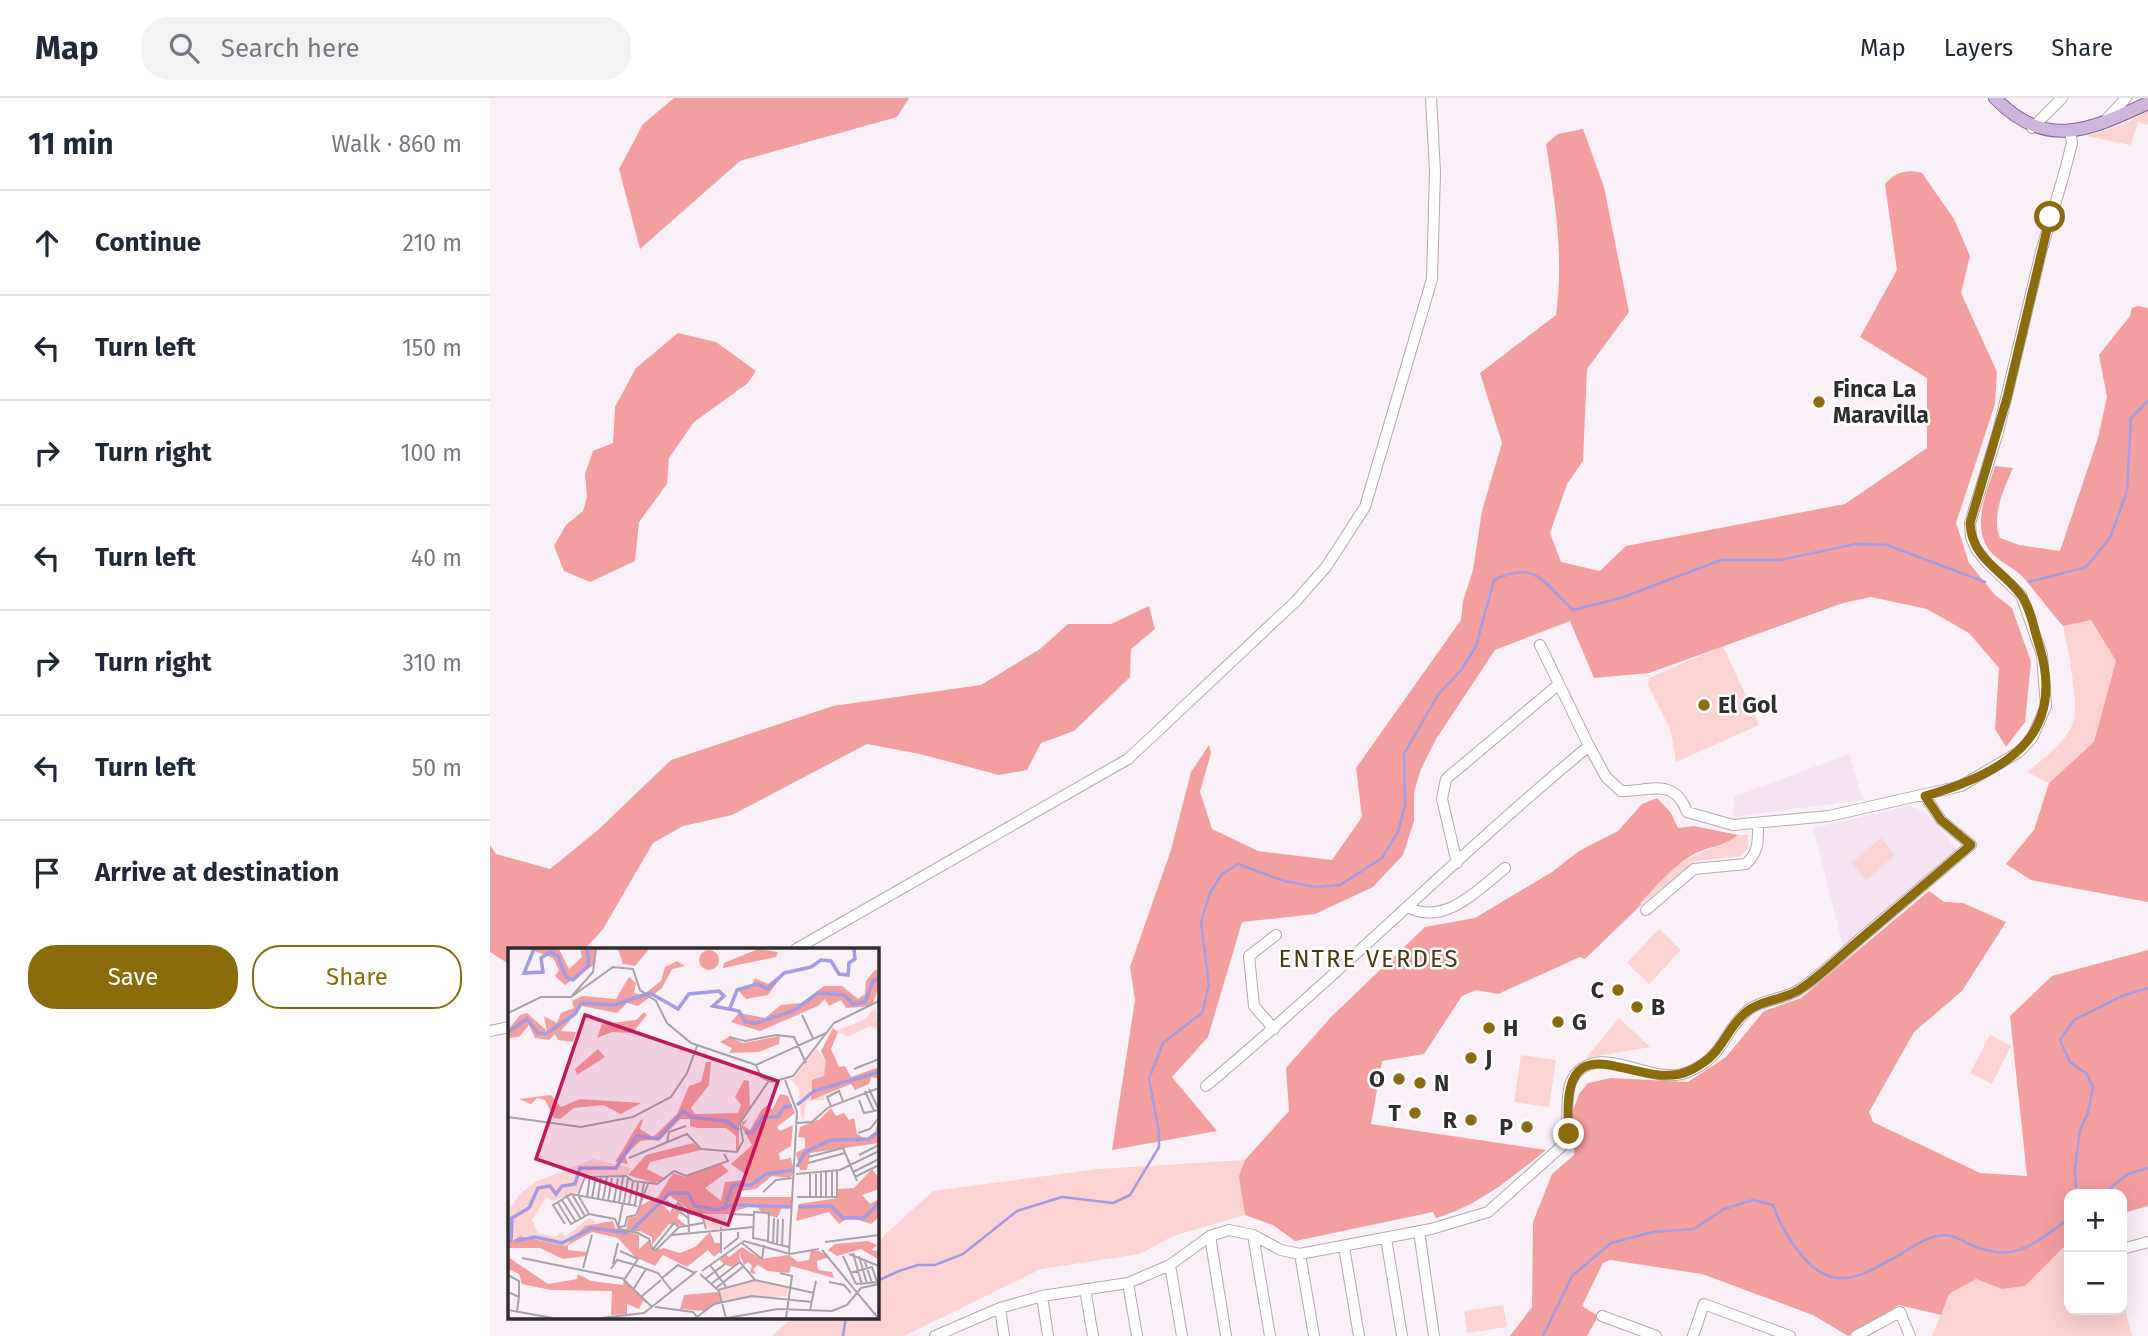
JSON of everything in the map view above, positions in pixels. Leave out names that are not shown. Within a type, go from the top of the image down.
[{"type":"main road","points":[[2000,99],[2032,128],[2070,130],[2100,125],[2148,103]]},
{"type":"street","points":[[798,948],[1128,759],[1296,601],[1326,567],[1365,507],[1432,279],[1435,172],[1431,98]]},
{"type":"street","points":[[2032,128],[2062,98]]},
{"type":"street","points":[[2100,125],[2126,98]]},
{"type":"street","points":[[1540,645],[1606,777],[1621,791],[1648,786],[1670,791],[1680,797],[1687,812],[1718,824],[1758,825],[1803,820],[1925,796],[1961,786],[2020,752],[2032,738],[2046,706],[2042,655],[2021,595],[1976,549],[1971,537],[1970,523],[2001,421],[2047,229],[2072,143],[2070,130]]},
{"type":"street","points":[[1457,863],[1442,799],[1446,779],[1559,684]]},
{"type":"street","points":[[1206,1086],[1275,1029],[1589,746]]},
{"type":"street","points":[[935,1336],[958,1331],[1000,1308],[1042,1296],[1128,1283],[1170,1265],[1210,1236],[1229,1230],[1253,1235],[1281,1250],[1300,1254],[1419,1231],[1488,1212],[1563,1145],[1569,1134],[1570,1087],[1574,1076],[1584,1067],[1600,1063],[1678,1076],[1714,1058],[1745,1014],[1798,991],[1971,845],[1941,820],[1925,796]]},
{"type":"street","points":[[1646,910],[1694,869],[1746,864],[1756,855],[1759,846],[1758,825]]},
{"type":"street","points":[[1408,907],[1419,914],[1442,912],[1462,902],[1505,868]]},
{"type":"street","points":[[1275,1029],[1254,1006],[1250,956],[1276,935]]},
{"type":"street","points":[[490,1031],[508,1027]]},
{"type":"street","points":[[1419,1231],[1434,1336]]},
{"type":"street","points":[[1253,1235],[1270,1336]]},
{"type":"street","points":[[1210,1236],[1226,1336]]},
{"type":"street","points":[[1386,1238],[1402,1336]]},
{"type":"street","points":[[2127,1248],[2148,1242]]},
{"type":"street","points":[[1344,1247],[1359,1336]]},
{"type":"street","points":[[1300,1254],[1314,1336]]},
{"type":"street","points":[[1170,1265],[1182,1336]]},
{"type":"street","points":[[1128,1283],[1137,1336]]},
{"type":"street","points":[[1085,1289],[1093,1336]]},
{"type":"street","points":[[1042,1296],[1048,1336]]},
{"type":"street","points":[[1693,1336],[1704,1304],[1790,1336]]},
{"type":"street","points":[[1000,1308],[1004,1336]]},
{"type":"street","points":[[1856,1336],[1900,1312],[1910,1336]]},
{"type":"street","points":[[1602,1316],[1656,1336]]},
{"type":"shaded area","points":[[674,98],[909,98],[897,117],[740,161],[640,249],[619,169],[643,124]]},
{"type":"shaded area","points":[[2148,110],[2148,125],[2138,122],[2131,145],[2086,136],[2125,124]]},
{"type":"shaded area","points":[[1583,129],[1604,187],[1629,312],[1587,369],[1583,461],[1567,484],[1550,533],[1561,562],[1600,571],[1626,546],[1845,504],[1927,448],[1927,378],[1860,337],[1897,270],[1885,184],[1902,172],[1922,173],[1954,219],[1970,256],[1961,293],[1997,372],[1995,404],[1956,523],[1969,563],[1995,595],[2012,608],[2031,662],[2025,722],[2006,747],[1995,729],[1999,668],[1969,633],[1927,609],[1871,597],[1843,603],[1649,673],[1594,678],[1570,621],[1495,650],[1436,739],[1421,769],[1414,792],[1414,821],[1403,855],[1373,887],[1315,914],[1242,922],[1208,1037],[1172,1077],[1217,1131],[1112,1150],[1135,1000],[1130,967],[1171,850],[1191,772],[1209,745],[1211,753],[1200,792],[1212,829],[1258,851],[1332,860],[1362,817],[1356,768],[1461,620],[1463,601],[1473,570],[1482,511],[1502,443],[1480,373],[1556,315],[1559,250],[1546,144],[1558,134]]},
{"type":"shaded area","points":[[2132,308],[2148,308],[2148,902],[2031,880],[2006,864],[2034,830],[2049,783],[2094,742],[2116,661],[2091,620],[2063,626],[2022,576],[1996,557],[1983,537],[1981,525],[1984,501],[1995,466],[2013,468],[1998,512],[2000,538],[2019,545],[2060,551],[2098,438],[2107,397],[2099,355],[2130,316]]},
{"type":"shaded area","points":[[678,333],[716,342],[756,371],[748,383],[694,422],[669,458],[667,484],[639,522],[635,561],[590,582],[564,571],[554,546],[566,525],[583,511],[587,497],[585,474],[593,451],[613,443],[615,407],[636,368]]},
{"type":"shaded area","points":[[1149,606],[1155,629],[1131,649],[1130,677],[1074,731],[1041,743],[1027,770],[999,775],[920,754],[867,744],[732,815],[683,826],[653,843],[603,929],[586,948],[508,948],[508,963],[490,952],[490,845],[496,854],[550,869],[598,830],[671,760],[833,706],[981,685],[1040,649],[1068,624],[1111,624]]},
{"type":"shaded area","points":[[2091,620],[2116,661],[2094,742],[2049,783],[2027,772],[2061,742],[2074,719],[2074,686],[2063,626]]},
{"type":"shaded area","name":"El Gol","points":[[1723,646],[1759,725],[1676,762],[1671,731],[1648,685],[1649,678]]},
{"type":"shaded area","points":[[1849,754],[1863,800],[1733,817],[1734,797]]},
{"type":"shaded area","points":[[1657,798],[1671,813],[1678,828],[1694,826],[1738,835],[1725,843],[1694,854],[1677,866],[1585,959],[1580,957],[1498,994],[1476,990],[1462,996],[1424,1054],[1382,1061],[1371,1124],[1546,1150],[1481,1198],[1436,1218],[1433,1212],[1295,1241],[1273,1225],[1245,1215],[1239,1176],[1245,1160],[1289,1111],[1286,1068],[1331,1017],[1425,927],[1475,918],[1552,872],[1579,851],[1618,831],[1642,804]]},
{"type":"shaded area","points":[[1910,806],[1925,812],[1957,849],[1843,945],[1813,828]]},
{"type":"shaded area","points":[[1738,835],[1748,835],[1748,848],[1741,856],[1696,861],[1641,905],[1639,903],[1678,865]]},
{"type":"shaded area","points":[[1881,838],[1895,855],[1866,880],[1851,863]]},
{"type":"shaded area","points":[[1929,891],[1944,902],[1963,903],[2006,922],[1962,991],[1914,1032],[1869,1112],[1873,1122],[1980,1173],[2027,1176],[2010,1016],[2052,976],[2148,950],[2148,1206],[2127,1212],[2127,1189],[2064,1189],[2064,1247],[2025,1286],[2002,1289],[1976,1279],[1949,1294],[1941,1315],[1899,1305],[1848,1336],[1813,1315],[1702,1274],[1610,1260],[1603,1263],[1582,1306],[1598,1316],[1587,1336],[1510,1336],[1532,1307],[1533,1222],[1552,1174],[1574,1155],[1573,1111],[1579,1094],[1588,1083],[1611,1078],[1688,1082],[1726,1057],[1764,1011],[1801,998]]},
{"type":"shaded area","points":[[1659,929],[1681,950],[1649,984],[1627,963]]},
{"type":"shaded area","points":[[1619,1018],[1650,1047],[1586,1058]]},
{"type":"shaded area","points":[[1990,1035],[2011,1046],[1992,1084],[1970,1073]]},
{"type":"shaded area","points":[[1521,1055],[1556,1060],[1549,1107],[1514,1102]]},
{"type":"shaded area","points":[[1245,1160],[1239,1176],[1245,1215],[1173,1236],[1140,1254],[1041,1269],[904,1336],[772,1336],[792,1318],[878,1318],[878,1241],[933,1191],[1098,1169]]},
{"type":"shaded area","points":[[2064,1247],[2064,1315],[2127,1315],[2132,1336],[1932,1336],[1949,1294],[1976,1279],[2002,1289],[2025,1286]]},
{"type":"shaded area","points":[[1503,1305],[1507,1327],[1467,1333],[1464,1311]]},
{"type":"waterway","points":[[2029,582],[2086,567],[2110,538],[2127,491],[2131,418],[2148,401]]},
{"type":"waterway","points":[[878,1281],[918,1265],[935,1265],[963,1254],[1017,1211],[1062,1197],[1113,1203],[1130,1195],[1159,1147],[1159,1132],[1149,1079],[1163,1043],[1202,1013],[1209,986],[1201,922],[1210,893],[1222,874],[1238,864],[1284,881],[1316,887],[1340,885],[1382,858],[1398,832],[1405,805],[1404,754],[1438,695],[1462,669],[1476,646],[1494,580],[1509,574],[1530,573],[1539,577],[1573,610],[1621,598],[1721,560],[1780,560],[1856,544],[1887,545],[1985,582]]},
{"type":"waterway","points":[[2076,1189],[2075,1168],[2080,1130],[2088,1113],[2093,1087],[2087,1074],[2070,1062],[2060,1040],[2074,1020],[2122,996],[2148,988]]},
{"type":"waterway","points":[[2109,1189],[2128,1174],[2148,1168]]},
{"type":"waterway","points":[[1543,1336],[1572,1276],[1611,1243],[1653,1232],[1694,1229],[1724,1209],[1753,1200],[1773,1205],[1797,1250],[1816,1269],[1837,1278],[1862,1274],[1922,1241],[1939,1235],[1952,1236],[1989,1251],[2014,1251],[2036,1242],[2064,1222]]},
{"type":"waterway","points":[[843,1336],[846,1318]]},
{"type":"place","name":"Finca La Maravilla","points":[[1819,402]]},
{"type":"place","name":"El Gol","points":[[1704,705]]},
{"type":"place","name":"C","points":[[1618,990]]},
{"type":"place","name":"B","points":[[1637,1007]]},
{"type":"place","name":"G","points":[[1558,1022]]},
{"type":"place","name":"H","points":[[1489,1028]]},
{"type":"place","name":"J","points":[[1471,1058]]},
{"type":"place","name":"O","points":[[1399,1079]]},
{"type":"place","name":"N","points":[[1420,1083]]},
{"type":"place","name":"T","points":[[1415,1113]]},
{"type":"place","name":"R","points":[[1471,1120]]},
{"type":"place","name":"P","points":[[1527,1127]]},
{"type":"district","name":"ENTRE VERDES","points":[[1369,959]]},
{"type":"route","points":[[1569,1134],[1570,1087],[1574,1076],[1584,1067],[1600,1063],[1678,1076],[1714,1058],[1745,1014],[1753,1007],[1798,991],[1971,845],[1941,820],[1925,796],[1961,786],[1986,774],[2020,752],[2041,721],[2046,706],[2045,677],[2042,655],[2026,605],[2021,595],[1976,549],[1971,537],[1970,523],[2007,398],[2050,217]]}]
